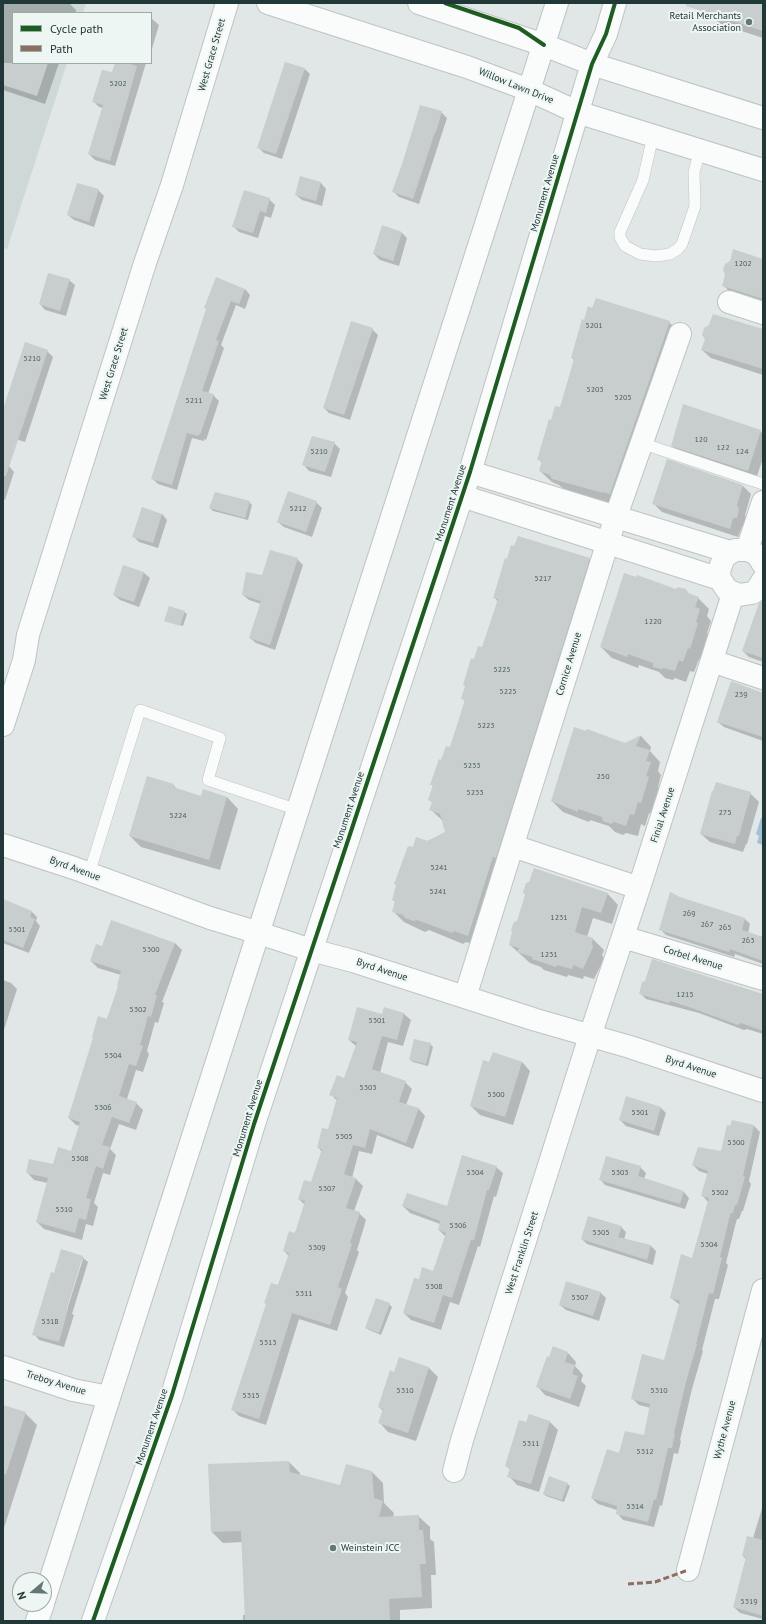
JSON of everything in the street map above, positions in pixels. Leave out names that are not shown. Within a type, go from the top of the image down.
[{"type":"street","name":"West Grace Street","points":[[3,725],[24,660],[28,635],[145,263],[174,178],[227,3]]},
{"type":"street","name":"Willow Lawn Drive","points":[[268,3],[467,67],[529,90],[577,112],[763,170]]},
{"type":"street","points":[[419,3],[544,45],[592,64],[763,118]]},
{"type":"street","points":[[52,1575],[557,3]]},
{"type":"street","name":"Monument Avenue","points":[[93,1621],[172,1395],[254,1124],[470,472],[577,112],[592,64],[606,34],[615,3]]},
{"type":"street","points":[[729,302],[763,313]]},
{"type":"street","name":"Cornice Avenue","points":[[465,997],[616,516],[680,334]]},
{"type":"street","points":[[470,472],[616,516],[756,569]]},
{"type":"street","points":[[462,496],[608,542],[726,586],[746,595],[756,569],[763,502]]},
{"type":"street","name":"Finial Avenue","points":[[590,1036],[712,661],[726,586],[719,571],[721,564],[724,557],[756,569]]},
{"type":"street","points":[[712,661],[763,678]]},
{"type":"street","name":"Byrd Avenue","points":[[3,844],[74,868],[210,918],[311,950],[353,961],[590,1036],[630,1047],[763,1091]]},
{"type":"street","points":[[512,846],[639,888]]},
{"type":"street","name":"Corbel Avenue","points":[[623,936],[763,979]]},
{"type":"street","name":"West Franklin Street","points":[[454,1471],[462,1440],[590,1036]]},
{"type":"street","name":"Wythe Avenue","points":[[688,1570],[763,1290]]},
{"type":"street","name":"Treboy Avenue","points":[[3,1367],[73,1390],[109,1397]]},
{"type":"lane","points":[[653,136],[643,180],[620,232],[620,237],[625,246],[640,254],[656,256],[670,254],[678,249],[682,244],[695,206],[694,172],[700,150]]},
{"type":"lane","points":[[642,443],[763,484]]},
{"type":"lane","points":[[89,874],[140,710],[220,738],[208,780],[298,810]]},
{"type":"shaded area","points":[[3,3],[86,3],[83,12],[12,12],[12,64],[67,64],[7,249],[3,248]]},
{"type":"water","points":[[761,818],[763,818],[763,845],[757,843],[759,836],[756,834]]},
{"type":"building","name":"Retail Merchants Association","points":[[687,3],[763,3],[763,31],[686,6]]},
{"type":"building","points":[[285,62],[305,68],[276,154],[257,148]]},
{"type":"building","points":[[3,63],[48,64],[37,96],[3,85]]},
{"type":"building","points":[[115,64],[130,64],[137,66],[110,161],[88,154],[103,105],[92,102],[102,70],[112,72]]},
{"type":"building","points":[[420,105],[442,111],[413,199],[392,192]]},
{"type":"building","points":[[300,176],[321,182],[316,201],[295,195]]},
{"type":"building","points":[[77,183],[99,189],[89,222],[67,215]]},
{"type":"building","points":[[244,190],[270,198],[266,213],[260,211],[253,233],[232,227]]},
{"type":"building","points":[[382,225],[402,232],[393,261],[373,254]]},
{"type":"building","points":[[733,249],[763,259],[763,299],[722,286],[725,275],[723,270],[725,264],[730,261]]},
{"type":"building","points":[[48,273],[70,279],[60,311],[39,304]]},
{"type":"building","points":[[216,277],[245,289],[239,304],[231,301],[216,340],[219,341],[202,391],[214,394],[200,435],[199,434],[198,436],[187,433],[172,485],[151,479],[206,309],[204,308]]},
{"type":"building","points":[[596,298],[670,321],[610,494],[552,479],[550,475],[539,471],[542,461],[537,460],[549,419],[551,420],[555,406],[560,407],[574,359],[571,358],[582,319],[584,320],[588,306],[592,308]]},
{"type":"building","points":[[713,314],[763,329],[763,369],[701,350],[705,339],[702,335],[704,328],[709,325]]},
{"type":"building","points":[[351,321],[373,328],[344,415],[323,408]]},
{"type":"building","points":[[25,342],[48,350],[6,476],[3,476],[3,409]]},
{"type":"building","points":[[683,404],[761,430],[748,471],[671,446]]},
{"type":"building","points":[[312,436],[335,442],[325,472],[302,465]]},
{"type":"building","points":[[667,459],[743,485],[737,505],[739,509],[737,518],[733,518],[730,529],[652,504]]},
{"type":"building","points":[[288,491],[317,501],[306,532],[277,522]]},
{"type":"building","points":[[215,492],[250,501],[245,518],[209,508]]},
{"type":"building","points":[[142,507],[162,514],[153,543],[132,537]]},
{"type":"building","points":[[518,536],[590,558],[496,858],[493,857],[468,936],[454,931],[452,933],[417,920],[414,921],[405,918],[403,915],[392,912],[395,901],[392,900],[396,885],[394,884],[408,846],[413,847],[416,837],[428,841],[445,832],[440,814],[429,810],[432,802],[428,800],[433,785],[430,785],[439,759],[441,760],[446,746],[450,747],[465,700],[461,699],[465,686],[463,685],[471,658],[474,659],[478,646],[482,647],[498,599],[493,598],[505,558],[507,559],[511,545],[514,546]]},
{"type":"building","points":[[270,550],[298,558],[270,645],[249,638],[261,601],[242,595],[246,572],[262,575]]},
{"type":"building","points":[[123,565],[144,572],[134,602],[113,595]]},
{"type":"building","points":[[624,573],[636,577],[637,575],[676,589],[678,587],[686,589],[688,593],[699,597],[695,607],[700,609],[696,622],[698,623],[690,649],[688,648],[683,662],[679,660],[675,671],[653,667],[653,663],[628,654],[627,657],[600,647]]},
{"type":"building","points":[[763,601],[763,658],[742,651],[759,603]]},
{"type":"building","points":[[169,606],[185,611],[180,626],[164,621]]},
{"type":"building","points":[[731,681],[763,693],[763,737],[717,722]]},
{"type":"building","points":[[574,727],[586,731],[587,729],[625,743],[641,735],[636,746],[650,750],[646,761],[651,762],[646,776],[649,777],[641,803],[638,802],[634,815],[630,814],[626,826],[614,822],[611,824],[603,821],[602,817],[578,809],[578,812],[551,801]]},
{"type":"building","points":[[147,776],[174,784],[173,787],[201,796],[203,789],[227,797],[209,860],[129,836]]},
{"type":"building","points":[[716,782],[751,792],[739,836],[737,836],[735,844],[700,834]]},
{"type":"building","points":[[534,868],[608,893],[601,913],[582,907],[575,932],[593,938],[593,947],[583,969],[573,965],[572,969],[557,965],[556,967],[517,952],[519,948],[509,945],[512,932],[511,930],[514,922],[517,921],[525,895],[523,892],[526,883],[529,882]]},
{"type":"building","points":[[670,892],[680,897],[745,918],[742,930],[763,937],[763,961],[730,949],[729,952],[659,930]]},
{"type":"building","points":[[3,899],[32,911],[30,917],[35,919],[23,948],[3,940]]},
{"type":"building","points":[[111,920],[175,943],[155,995],[157,995],[151,1017],[148,1016],[140,1045],[143,1046],[136,1066],[129,1064],[119,1096],[137,1102],[129,1123],[112,1117],[102,1145],[110,1147],[103,1169],[96,1166],[86,1198],[91,1199],[86,1220],[79,1218],[75,1233],[36,1222],[48,1178],[26,1173],[29,1159],[53,1164],[58,1147],[71,1151],[80,1122],[68,1118],[93,1038],[98,1016],[107,1019],[118,986],[121,971],[90,961],[96,944],[102,946]]},
{"type":"building","points":[[652,959],[763,994],[763,1031],[741,1023],[738,1025],[670,1001],[669,1003],[639,994],[642,982],[645,981]]},
{"type":"building","points":[[357,1007],[382,1014],[384,1007],[404,1013],[397,1040],[382,1036],[372,1069],[406,1081],[399,1102],[419,1108],[406,1143],[370,1129],[365,1148],[353,1145],[344,1174],[356,1178],[346,1208],[360,1212],[350,1243],[352,1244],[338,1287],[342,1289],[330,1325],[292,1313],[259,1419],[231,1410],[266,1304],[264,1303],[271,1283],[278,1285],[289,1253],[283,1251],[289,1231],[295,1233],[305,1201],[298,1199],[304,1180],[311,1182],[322,1149],[317,1148],[322,1128],[328,1129],[337,1098],[329,1095],[337,1075],[344,1078],[357,1042],[348,1040]]},
{"type":"building","points":[[414,1039],[431,1043],[426,1064],[409,1060]]},
{"type":"building","points":[[493,1052],[522,1062],[505,1117],[470,1106],[483,1060],[489,1062]]},
{"type":"building","points":[[626,1096],[661,1107],[654,1131],[619,1120]]},
{"type":"building","points":[[732,1120],[754,1125],[743,1176],[745,1177],[737,1205],[735,1205],[733,1213],[731,1213],[729,1219],[720,1257],[722,1258],[713,1294],[709,1293],[686,1382],[672,1448],[668,1448],[656,1500],[654,1499],[648,1522],[616,1514],[617,1506],[591,1498],[607,1449],[619,1453],[625,1431],[644,1435],[650,1404],[631,1399],[642,1354],[664,1360],[680,1301],[670,1298],[681,1254],[692,1258],[709,1198],[701,1196],[708,1171],[692,1165],[698,1147],[721,1151],[727,1125],[730,1126]]},
{"type":"building","points":[[462,1155],[497,1166],[489,1190],[487,1190],[474,1240],[471,1240],[452,1298],[443,1295],[434,1323],[403,1313],[414,1278],[419,1279],[422,1267],[433,1271],[446,1233],[438,1230],[440,1221],[402,1206],[407,1193],[447,1206]]},
{"type":"building","points":[[606,1156],[641,1166],[638,1176],[684,1191],[680,1204],[599,1180]]},
{"type":"building","points":[[588,1216],[622,1226],[618,1237],[651,1245],[647,1260],[581,1239]]},
{"type":"building","points":[[61,1249],[83,1256],[67,1308],[68,1309],[59,1342],[32,1335],[51,1272],[54,1273]]},
{"type":"building","points":[[566,1281],[601,1292],[593,1316],[559,1305]]},
{"type":"building","points":[[376,1298],[390,1303],[379,1333],[365,1328]]},
{"type":"building","points":[[553,1346],[568,1352],[565,1362],[575,1365],[572,1374],[578,1376],[570,1399],[536,1387],[547,1356],[549,1357]]},
{"type":"building","points":[[399,1357],[429,1367],[408,1433],[378,1423],[383,1409],[378,1407],[390,1370],[394,1372]]},
{"type":"building","points":[[3,1405],[26,1412],[6,1474],[3,1474]]},
{"type":"building","points":[[529,1414],[550,1421],[531,1484],[507,1477],[510,1468],[505,1466],[519,1420],[526,1422]]},
{"type":"building","name":"Weinstein JCC","points":[[289,1461],[290,1472],[340,1485],[346,1464],[372,1471],[374,1498],[383,1501],[379,1517],[419,1515],[419,1530],[423,1530],[426,1564],[420,1564],[422,1597],[389,1599],[390,1621],[245,1621],[241,1531],[211,1532],[208,1464]]},
{"type":"building","points":[[549,1476],[568,1483],[562,1500],[543,1494]]},
{"type":"building","points":[[747,1536],[763,1540],[763,1616],[733,1607],[746,1557],[742,1556]]},
{"type":"marked path","points":[[628,1584],[655,1582],[688,1570]]},
{"type":"cycle path","points":[[445,3],[519,28],[544,45]]},
{"type":"cycle path","points":[[93,1621],[172,1395],[254,1124],[470,472],[592,64],[606,34],[615,3]]},
{"type":"place","name":"Retail Merchants Association","points":[[749,22]]},
{"type":"place","name":"Weinstein JCC","points":[[333,1548]]}]
